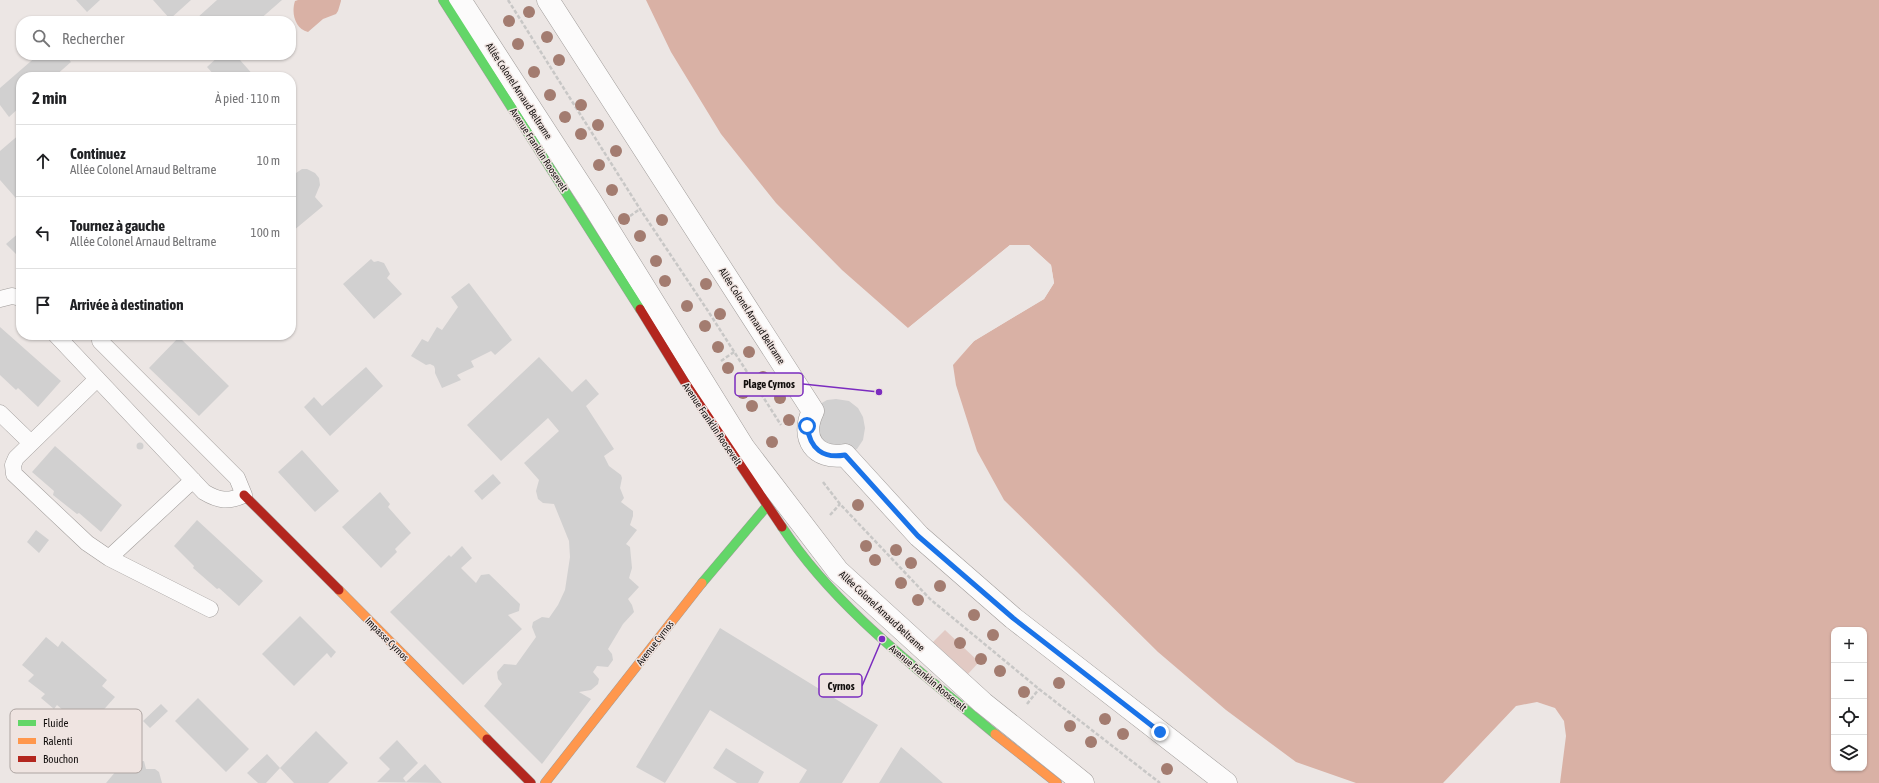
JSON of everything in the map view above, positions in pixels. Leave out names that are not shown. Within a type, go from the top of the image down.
[{"type":"main road","name":"Avenue Franklin Roosevelt","points":[[443,0],[596,239],[686,384],[796,549],[840,600],[882,639],[1057,783]]},
{"type":"main road","name":"Impasse Cyrnos","points":[[244,495],[531,783]]},
{"type":"main road","name":"Avenue Cyrnos","points":[[545,783],[717,564],[767,506]]},
{"type":"street","name":"Allée Colonel Arnaud Beltrame","points":[[460,0],[590,200],[744,448],[838,571],[983,703],[1083,783]]},
{"type":"street","name":"Allée Colonel Arnaud Beltrame","points":[[548,0],[813,411],[807,426],[808,434],[814,446],[828,456],[835,457],[845,455],[918,536],[1013,618],[1226,783]]},
{"type":"lane","points":[[0,299],[12,296],[16,297]]},
{"type":"lane","points":[[61,340],[204,492],[215,498],[232,500],[244,495],[237,478],[100,342]]},
{"type":"lane","points":[[97,379],[16,458],[13,465],[14,474],[87,543],[109,558],[210,609]]},
{"type":"lane","points":[[0,413],[31,443]]},
{"type":"lane","points":[[109,558],[193,480]]},
{"type":"shaded area","points":[[341,0],[336,14],[323,19],[308,32],[300,28],[296,22],[296,16],[294,15],[295,1]]},
{"type":"shaded area","points":[[646,0],[1879,0],[1879,783],[1560,783],[1566,736],[1564,721],[1555,708],[1537,702],[1516,706],[1443,783],[1356,783],[1296,762],[1226,710],[1158,652],[1004,500],[977,451],[956,385],[953,365],[974,341],[1044,299],[1054,283],[1051,265],[1029,245],[1010,245],[908,328],[842,270],[776,203],[721,134],[671,52]]},
{"type":"shaded area","points":[[945,630],[979,662],[968,674],[933,642]]},
{"type":"pier","points":[[1010,245],[1029,245],[1051,265],[1054,283],[1044,299],[974,341],[951,365],[973,340],[1043,297],[1052,282],[1049,266],[1028,247],[1010,247],[909,329],[907,329]]},
{"type":"building","points":[[76,0],[100,0],[87,12]]},
{"type":"building","points":[[153,0],[191,0],[173,16],[167,16]]},
{"type":"building","points":[[217,0],[282,0],[264,16],[199,16]]},
{"type":"building","points":[[32,60],[69,60],[71,62],[60,72],[18,72]]},
{"type":"building","points":[[215,60],[240,60],[251,72],[212,72],[207,67]]},
{"type":"building","points":[[16,74],[16,111],[9,117],[0,105],[0,88]]},
{"type":"building","points":[[16,137],[16,198],[0,180],[0,151]]},
{"type":"building","points":[[302,169],[307,169],[315,173],[319,178],[320,185],[315,197],[323,206],[296,228],[296,173]]},
{"type":"building","points":[[16,235],[16,254],[6,244]]},
{"type":"building","points":[[371,259],[374,262],[378,261],[384,263],[390,274],[387,278],[402,294],[374,319],[343,284]]},
{"type":"building","points":[[469,283],[512,340],[495,355],[491,351],[471,361],[474,367],[457,375],[461,380],[442,388],[435,373],[434,366],[430,364],[426,365],[411,356],[422,339],[428,342],[437,327],[442,330],[458,307],[451,297]]},
{"type":"building","points":[[0,327],[61,381],[38,407],[18,388],[16,390],[0,375]]},
{"type":"building","points":[[176,340],[182,340],[229,386],[199,416],[149,368]]},
{"type":"building","points":[[539,357],[572,392],[586,379],[599,394],[586,406],[614,449],[604,456],[609,466],[621,475],[622,478],[620,488],[624,498],[621,502],[633,511],[630,525],[637,530],[626,544],[630,547],[632,568],[629,578],[639,587],[628,599],[634,612],[623,624],[608,649],[612,654],[613,660],[608,667],[597,666],[593,672],[599,679],[598,684],[591,690],[579,692],[591,699],[542,764],[484,706],[502,684],[498,679],[497,672],[504,664],[516,665],[536,637],[532,627],[533,622],[542,617],[549,618],[558,605],[565,590],[570,557],[569,541],[554,504],[543,503],[538,499],[536,491],[539,480],[524,463],[559,431],[548,418],[501,461],[467,425]]},
{"type":"building","points":[[366,367],[383,386],[330,436],[304,407],[314,397],[322,406]]},
{"type":"building","points":[[836,399],[849,401],[858,408],[863,417],[865,428],[863,440],[857,449],[845,455],[814,446],[820,404],[827,400]]},
{"type":"building","points":[[140,443],[143,446],[140,449],[137,446]]},
{"type":"building","points":[[55,446],[122,505],[101,532],[79,513],[77,514],[53,495],[54,491],[32,472]]},
{"type":"building","points":[[302,450],[339,491],[315,512],[278,472]]},
{"type":"building","points":[[493,474],[501,483],[482,500],[474,491]]},
{"type":"building","points":[[380,492],[390,504],[388,507],[411,533],[395,549],[397,552],[381,568],[342,527]]},
{"type":"building","points":[[197,520],[263,581],[239,606],[193,568],[194,566],[174,546]]},
{"type":"building","points":[[36,530],[49,540],[39,553],[27,542]]},
{"type":"building","points":[[462,546],[472,558],[461,568],[476,583],[481,575],[489,574],[520,604],[519,611],[508,615],[522,629],[463,685],[390,612],[449,555],[451,557]]},
{"type":"building","points":[[300,616],[336,652],[331,658],[327,653],[294,686],[262,654]]},
{"type":"building","points":[[720,628],[878,725],[842,783],[799,783],[807,770],[710,710],[665,783],[636,767]]},
{"type":"building","points":[[46,637],[58,647],[62,641],[107,680],[102,686],[115,697],[104,709],[62,709],[57,705],[54,709],[41,698],[45,694],[28,681],[34,675],[22,665]]},
{"type":"building","points":[[198,698],[249,749],[226,772],[175,721]]},
{"type":"building","points":[[161,704],[168,711],[150,728],[143,721]]},
{"type":"building","points":[[316,731],[348,763],[328,783],[294,783],[280,768]]},
{"type":"building","points":[[397,740],[418,763],[403,778],[406,782],[425,764],[442,783],[377,782],[390,769],[379,758]]},
{"type":"building","points":[[901,747],[920,763],[943,783],[879,783]]},
{"type":"building","points":[[726,748],[764,772],[758,783],[737,783],[713,768]]},
{"type":"building","points":[[267,754],[280,768],[266,783],[258,783],[247,773]]},
{"type":"building","points":[[142,761],[144,761],[146,769],[155,769],[159,772],[162,783],[106,783],[114,773],[142,773]]},
{"type":"traffic: fast","points":[[443,0],[640,309]]},
{"type":"traffic: fast","points":[[702,583],[767,506]]},
{"type":"traffic: fast","points":[[782,527],[804,557],[854,612],[881,638],[995,734]]},
{"type":"traffic: slow","points":[[545,783],[702,583]]},
{"type":"traffic: slow","points":[[339,590],[487,739]]},
{"type":"traffic: slow","points":[[995,734],[1057,783]]},
{"type":"traffic: jam","points":[[640,309],[686,384],[782,527]]},
{"type":"traffic: jam","points":[[244,495],[339,590]]},
{"type":"traffic: jam","points":[[487,739],[531,783]]},
{"type":"place","name":"Plage Cyrnos","points":[[879,392]]},
{"type":"place","name":"Cyrnos","points":[[882,639]]},
{"type":"route","points":[[807,426],[810,441],[820,452],[828,456],[835,457],[845,455],[918,536],[1013,618],[1160,732]]}]
